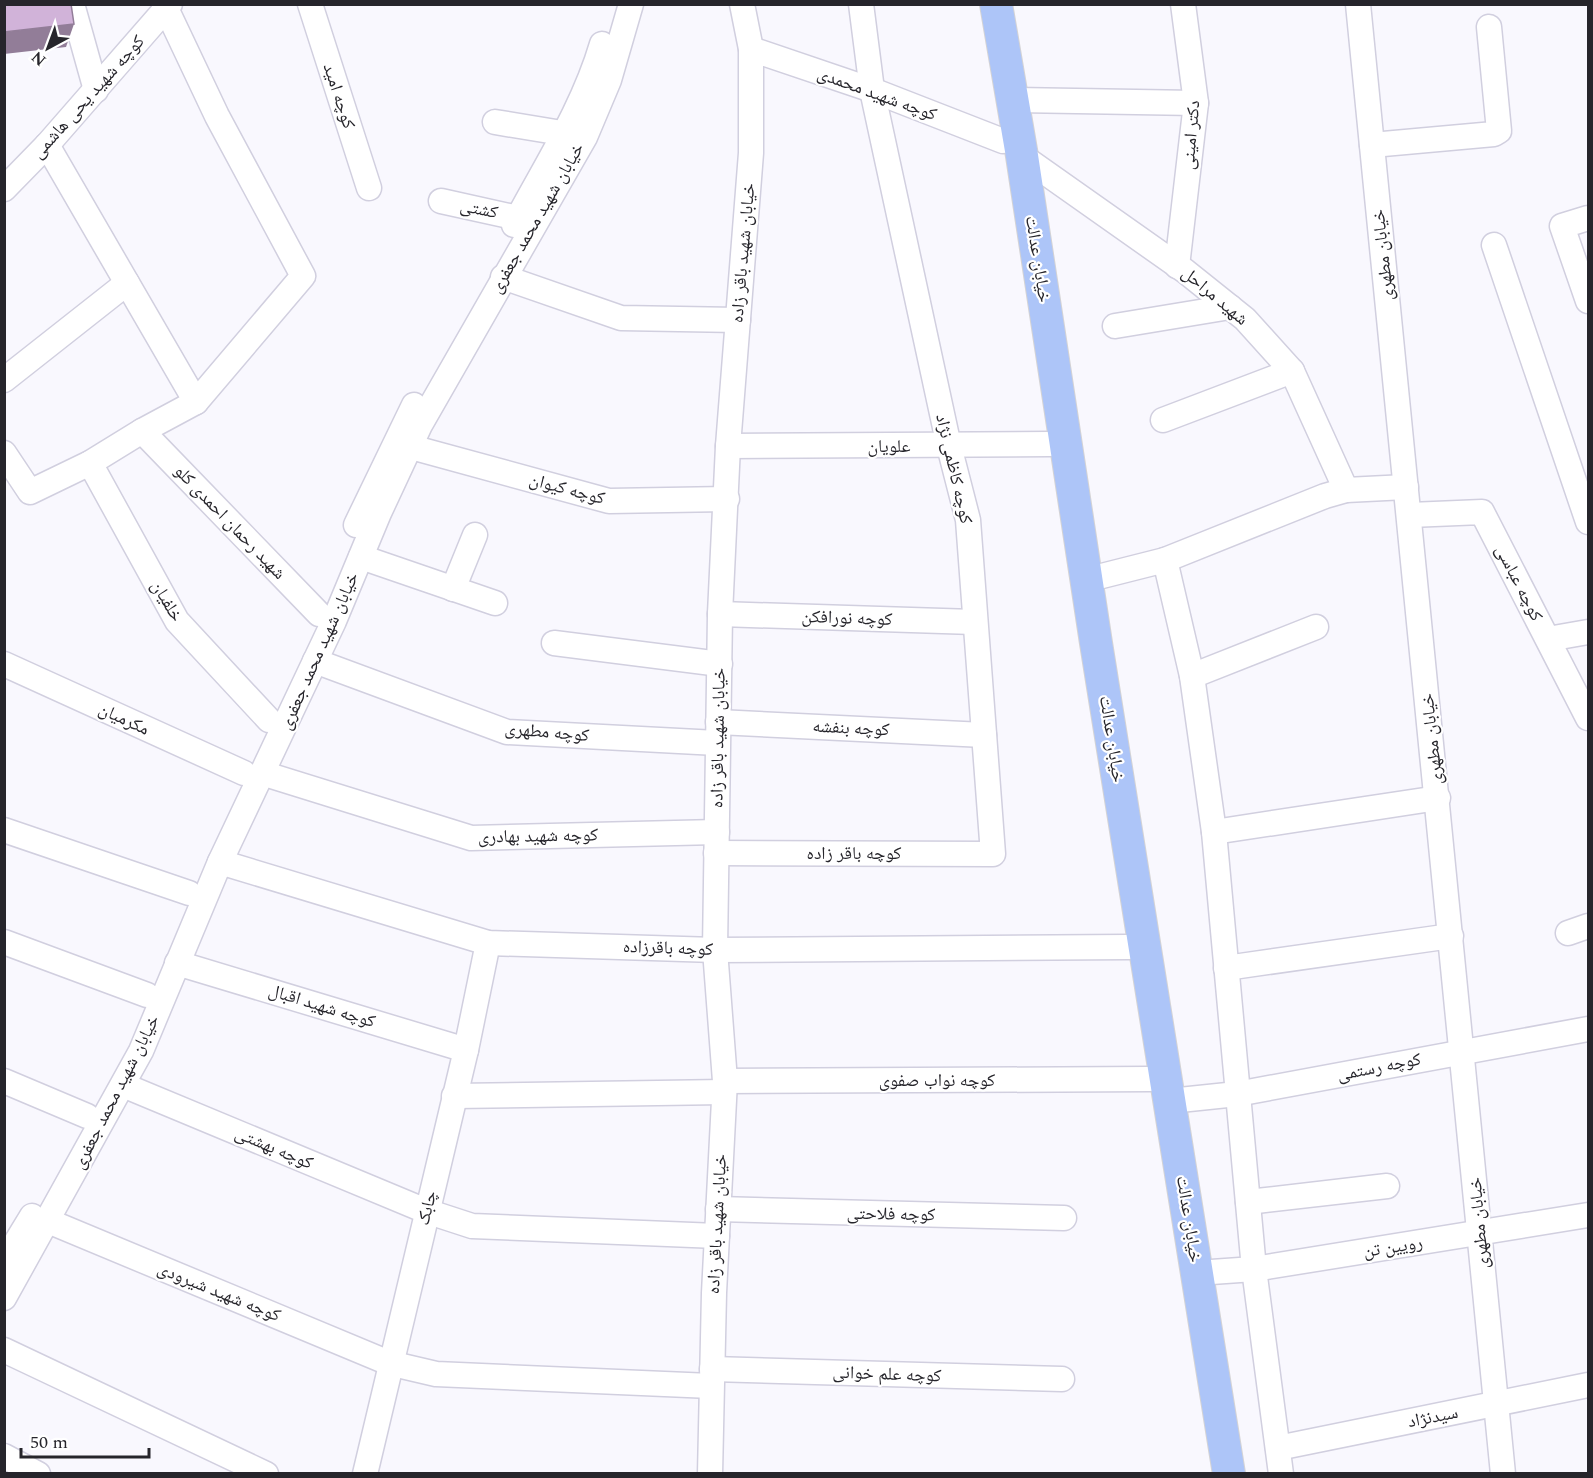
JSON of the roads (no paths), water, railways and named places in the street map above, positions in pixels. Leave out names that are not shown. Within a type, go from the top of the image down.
[{"type":"main road","name":"خیابان عدالت","points":[[981,4],[1013,148],[1086,580],[1213,1473]]},
{"type":"main road","name":"خیابان عدالت","points":[[996,4],[1011,100],[1013,148],[1050,444],[1129,947],[1197,1273],[1229,1473]]},
{"type":"street","points":[[72,4],[96,90]]},
{"type":"street","name":"کوچه امید","points":[[310,4],[369,188]]},
{"type":"street","name":"خیابان شهید محمد جعفری","points":[[8,1247],[87,1116],[126,1044],[189,893],[315,661],[420,425],[503,277],[575,136],[614,4]]},
{"type":"street","name":"خیابان شهید محمد جعفری","points":[[4,1298],[141,1052],[220,862],[270,720],[396,438],[518,218],[575,136],[609,80],[631,4]]},
{"type":"street","name":"خیابان شهید باقر زاده","points":[[710,1473],[724,1086],[715,950],[720,614],[728,446],[751,153],[751,49],[742,4]]},
{"type":"street","name":"کوچه کاظمی نژاد","points":[[861,4],[872,90],[949,447],[968,520],[993,854]]},
{"type":"street","name":"دکتر امینی","points":[[1178,266],[1196,103],[1183,4]]},
{"type":"street","name":"خیابان مطهری","points":[[1358,4],[1503,1473]]},
{"type":"street","points":[[4,453],[30,492],[90,463],[196,402],[303,276],[217,116],[167,6]]},
{"type":"street","name":"کوچه شهید یحی هاشمی","points":[[4,189],[96,90],[167,6]]},
{"type":"street","points":[[1372,145],[1494,134],[1499,131],[1489,27]]},
{"type":"street","name":"کوچه شهید محمدی","points":[[751,49],[872,90],[1013,148]]},
{"type":"street","points":[[1011,100],[1196,103]]},
{"type":"street","points":[[495,122],[575,136]]},
{"type":"street","points":[[47,145],[196,402]]},
{"type":"street","name":"شهید مراحل","points":[[1013,148],[1178,266],[1245,319],[1292,371],[1346,490]]},
{"type":"street","name":"کشتی","points":[[441,201],[518,218]]},
{"type":"street","points":[[1588,218],[1562,226],[1588,301]]},
{"type":"street","points":[[1494,245],[1588,522]]},
{"type":"street","points":[[503,277],[621,318],[738,320]]},
{"type":"street","points":[[4,380],[127,283]]},
{"type":"street","points":[[1115,326],[1230,307]]},
{"type":"street","points":[[1163,420],[1292,371]]},
{"type":"street","name":"شهید رحمان احمدی کلو","points":[[142,431],[319,614]]},
{"type":"street","name":"علویان","points":[[728,446],[949,447],[1050,444]]},
{"type":"street","name":"کوچه کیوان","points":[[411,447],[609,501],[727,499]]},
{"type":"street","name":"خلفیان","points":[[90,463],[177,621],[270,720]]},
{"type":"street","points":[[1086,580],[1165,560],[1346,490],[1406,487]]},
{"type":"street","name":"کوچه عباسی","points":[[1410,515],[1482,512],[1588,718]]},
{"type":"street","points":[[453,589],[475,535]]},
{"type":"street","points":[[361,557],[495,603]]},
{"type":"street","points":[[1165,560],[1192,676],[1214,832],[1254,1269],[1281,1473]]},
{"type":"street","name":"کوچه نورافکن","points":[[720,614],[974,622]]},
{"type":"street","points":[[1192,676],[1316,627]]},
{"type":"street","points":[[1548,639],[1588,633]]},
{"type":"street","points":[[554,643],[720,664]]},
{"type":"street","name":"کوچه مطهری","points":[[315,661],[507,732],[718,732]]},
{"type":"street","name":"مکرمیان","points":[[4,664],[253,773]]},
{"type":"street","name":"کوچه بنفشه","points":[[718,732],[984,735]]},
{"type":"street","name":"کوچه شهید بهادری","points":[[253,773],[471,838],[716,842]]},
{"type":"street","points":[[1214,832],[1438,798]]},
{"type":"street","points":[[4,830],[189,893]]},
{"type":"street","name":"کوچه باقر زاده","points":[[716,842],[993,854]]},
{"type":"street","name":"کوچه باقرزاده","points":[[220,862],[488,943],[715,950],[1129,947]]},
{"type":"street","points":[[1226,968],[1451,936]]},
{"type":"street","points":[[4,942],[147,994]]},
{"type":"street","name":"چابک","points":[[365,1473],[389,1363],[466,1050],[488,943]]},
{"type":"street","name":"کوچه شهید اقبال","points":[[177,963],[466,1050]]},
{"type":"street","name":"کوچه رستمی","points":[[1160,1090],[1237,1094],[1588,1029]]},
{"type":"street","points":[[4,1081],[87,1116]]},
{"type":"street","name":"کوچه بهشتی","points":[[123,1085],[426,1211],[472,1226],[717,1236]]},
{"type":"street","name":"کوچه نواب صفوی","points":[[454,1096],[724,1086],[1160,1090]]},
{"type":"street","points":[[1248,1202],[1387,1186]]},
{"type":"street","name":"کوچه فلاحتی","points":[[718,1209],[1064,1218]]},
{"type":"street","name":"رویین تن","points":[[1197,1273],[1254,1269],[1588,1215]]},
{"type":"street","name":"کوچه شهید شیرودی","points":[[48,1221],[389,1363],[436,1374],[712,1378]]},
{"type":"street","points":[[4,1350],[266,1473]]},
{"type":"street","name":"کوچه علم خوانی","points":[[712,1378],[1062,1379]]},
{"type":"street","name":"سیدنژاد","points":[[1278,1448],[1588,1385]]},
{"type":"street","points":[[4,1456],[38,1473]]}]
